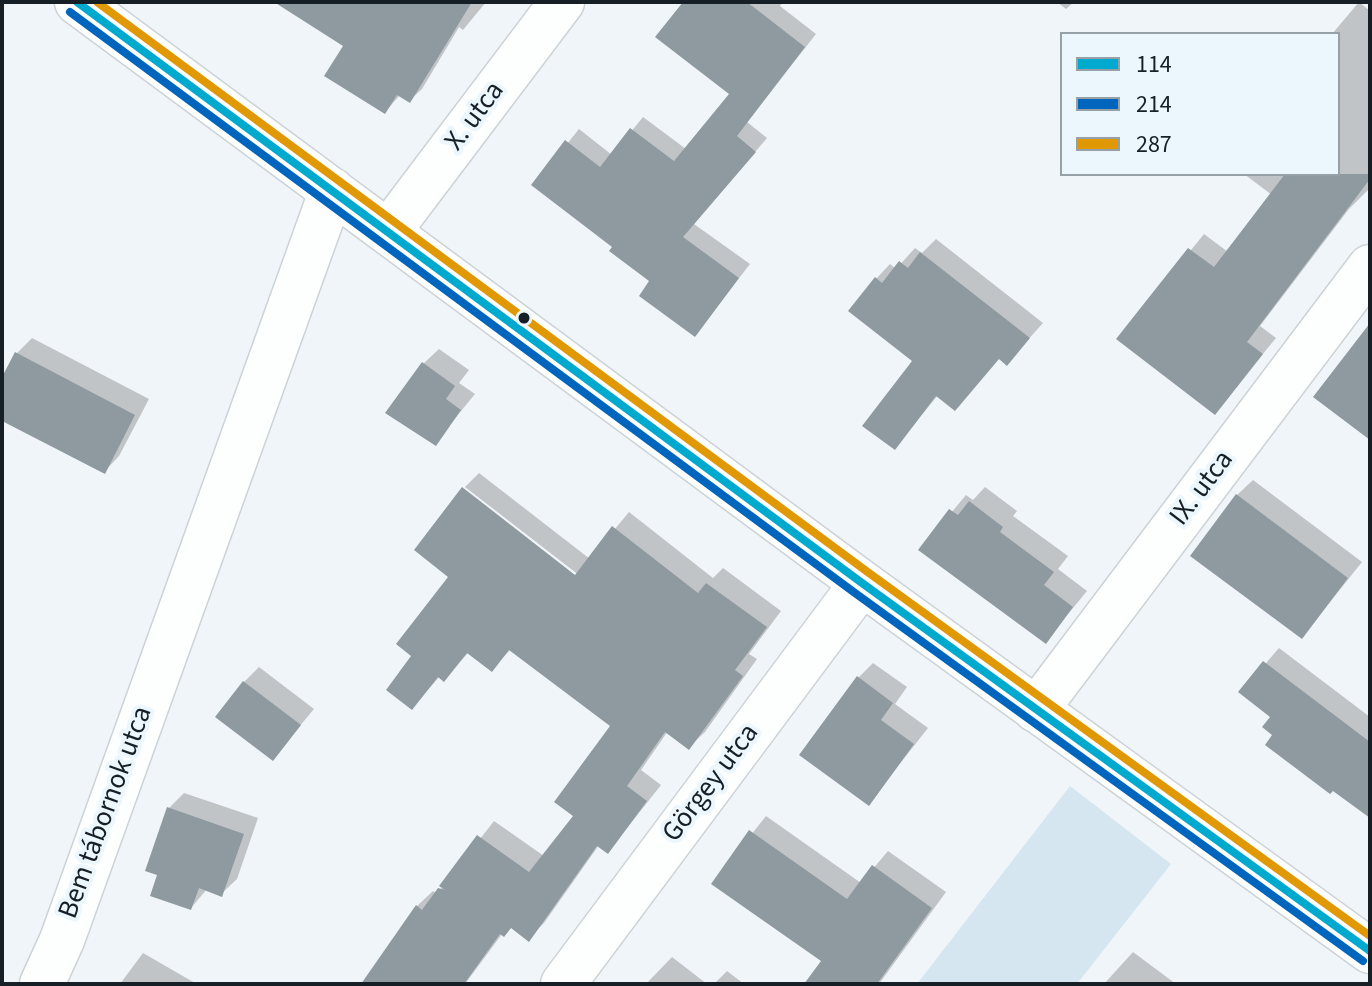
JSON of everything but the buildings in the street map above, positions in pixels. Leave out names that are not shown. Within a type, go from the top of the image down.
[{"type":"street","points":[[77,2],[862,583],[1370,951]]},
{"type":"street","name":"X. utca","points":[[389,231],[562,2]]},
{"type":"street","name":"Bem tábornok utca","points":[[42,984],[62,940],[332,190]]},
{"type":"street","name":"IX. utca","points":[[1036,710],[1370,267]]},
{"type":"street","name":"Görgey utca","points":[[563,984],[862,583]]},
{"type":"shaded area","points":[[1070,786],[1171,864],[1077,984],[917,984]]},
{"type":"transit line","name":"114","points":[[77,2],[862,583],[1370,951]]},
{"type":"transit line","name":"287","points":[[97,2],[869,573],[1370,936]]},
{"type":"transit line","name":"214","points":[[70,12],[855,593],[1363,961]]}]
